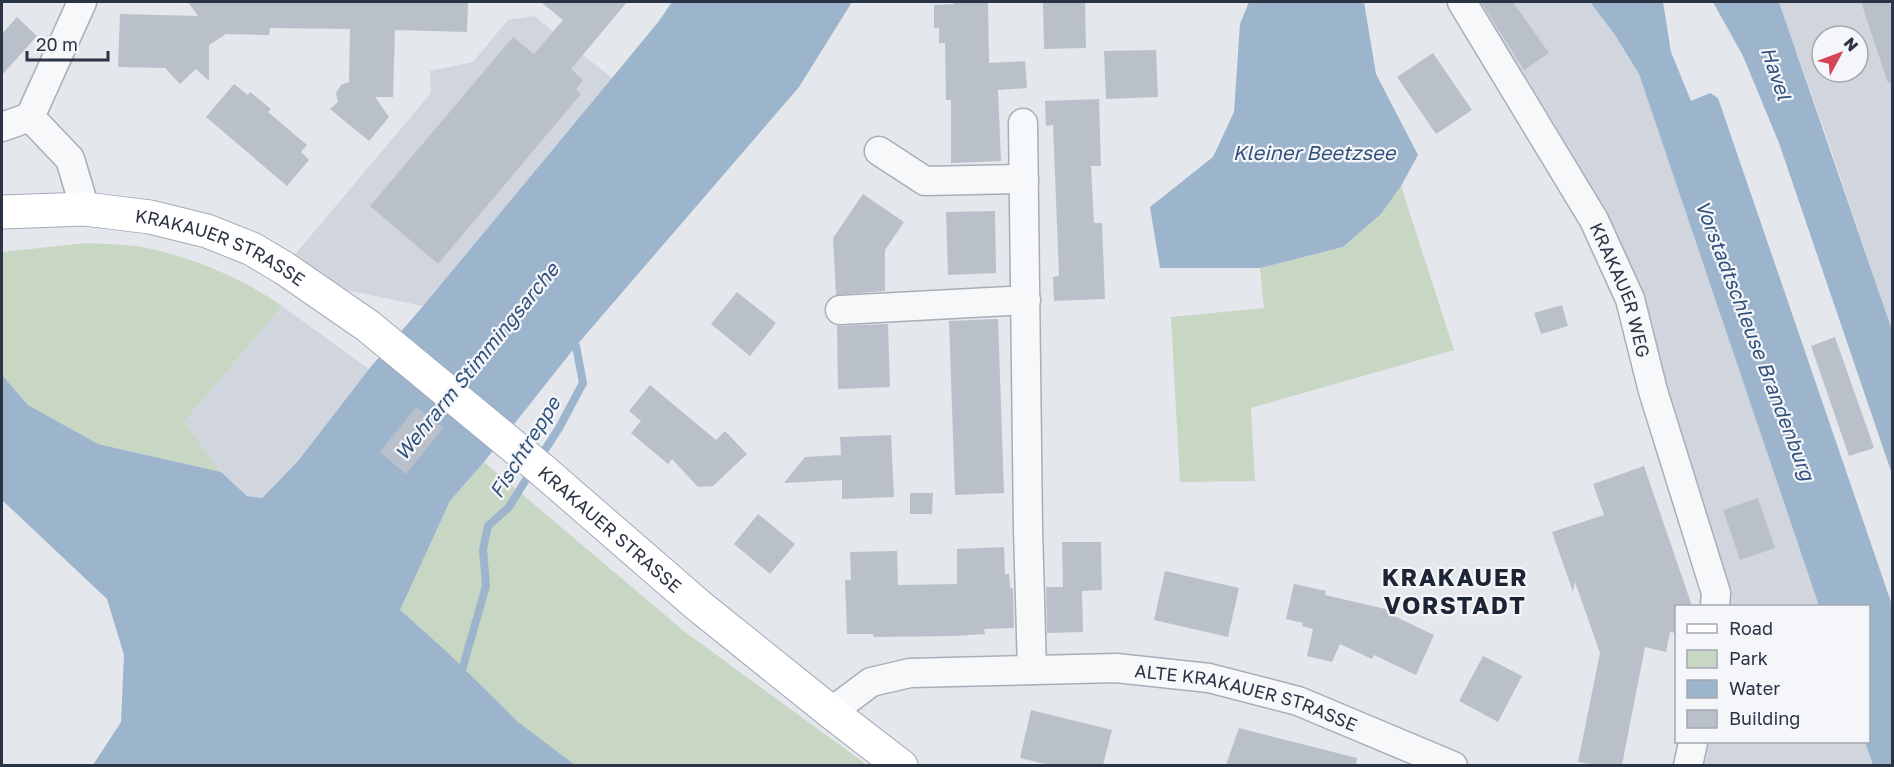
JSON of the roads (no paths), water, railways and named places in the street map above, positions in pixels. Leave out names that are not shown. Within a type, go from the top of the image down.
[{"type":"main road","name":"KRAKAUER STRASSE","points":[[2,212],[85,209],[150,217],[207,231],[243,245],[284,268],[368,326],[541,469],[699,606],[901,765]]},
{"type":"street","points":[[2,127],[30,117],[82,2]]},
{"type":"street","name":"KRAKAUER WEG","points":[[1462,2],[1594,220],[1630,299],[1653,391],[1716,593],[1715,605]]},
{"type":"street","points":[[30,117],[70,159],[85,209]]},
{"type":"street","points":[[1023,123],[1032,670]]},
{"type":"street","points":[[879,151],[925,181],[1024,179]]},
{"type":"street","points":[[840,310],[1026,300]]},
{"type":"street","name":"ALTE KRAKAUER STRASSE","points":[[831,712],[871,682],[910,673],[1116,668],[1209,678],[1298,701],[1453,765]]},
{"type":"street","points":[[1688,765],[1693,743]]},
{"type":"water","name":"Wehrarm Stimmingsarche","points":[[672,2],[852,2],[799,87],[576,346],[450,501],[400,610],[446,651],[517,721],[575,765],[93,765],[121,722],[124,655],[107,599],[2,500],[2,375],[28,405],[98,444],[221,472],[247,496],[262,498],[298,461],[369,369],[612,78]]},
{"type":"water","name":"Kleiner Beetzsee","points":[[1249,2],[1364,2],[1376,74],[1418,155],[1401,186],[1381,214],[1343,247],[1260,268],[1160,268],[1150,207],[1213,157],[1234,112],[1240,24]]},
{"type":"water","name":"Vorstadtschleuse Brandenburg","points":[[1590,2],[1663,2],[1671,52],[1691,101],[1710,93],[1718,98],[1892,605],[1892,765],[1873,765],[1865,743],[1870,743],[1870,605],[1819,605],[1639,74],[1615,35]]},
{"type":"water","name":"Havel","points":[[1713,2],[1779,2],[1892,330],[1892,474],[1779,143],[1743,56]]},
{"type":"waterway","name":"Fischtreppe","points":[[539,459],[583,383],[576,346],[570,341]]},
{"type":"waterway","name":"Fischtreppe","points":[[460,677],[486,586],[483,549],[488,526],[509,507],[532,470]]},
{"type":"district","name":"KRAKAUER VORSTADT","points":[[1455,590]]}]
